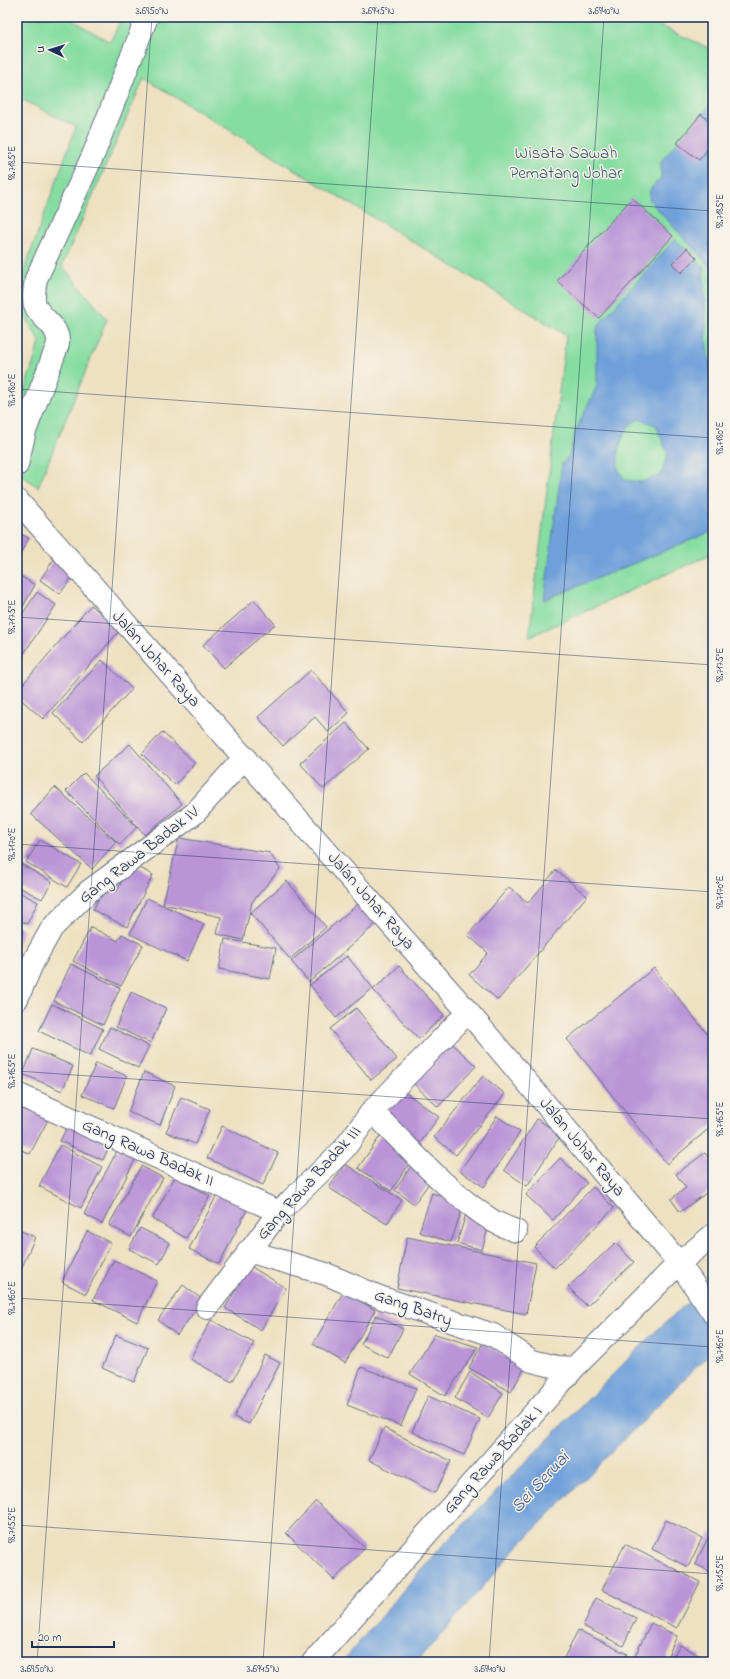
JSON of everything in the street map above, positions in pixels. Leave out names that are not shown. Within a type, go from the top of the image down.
[{"type":"street","points":[[17,465],[25,431],[58,344],[58,339],[52,324],[39,312],[36,306],[36,279],[94,153],[147,17]]},
{"type":"street","name":"Jalan Johar Raya","points":[[17,500],[94,589],[245,757],[468,1012],[679,1263],[713,1313]]},
{"type":"street","name":"Gang Rawa Badak IV","points":[[17,999],[32,964],[52,928],[89,891],[195,813],[245,757]]},
{"type":"street","name":"Gang Rawa Badak III","points":[[207,1308],[248,1251],[279,1212],[344,1149],[372,1111],[468,1012]]},
{"type":"street","name":"Gang Rawa Badak II","points":[[17,1094],[279,1212]]},
{"type":"street","points":[[372,1111],[424,1164],[462,1197],[494,1221],[516,1231]]},
{"type":"street","name":"Gang Rawa Badak I","points":[[313,1662],[574,1368],[679,1263],[713,1235]]},
{"type":"street","name":"Gang Batry","points":[[248,1251],[326,1274],[382,1298],[493,1335],[532,1361],[557,1368],[574,1368]]},
{"type":"green space","name":"Wisata Sawah Pematang Johar","points":[[17,17],[67,17],[110,42],[122,17],[641,17],[713,50],[713,553],[529,637],[566,335],[144,78],[62,266],[107,319],[38,487],[17,472],[17,413],[40,342],[17,302],[17,290],[76,127],[17,97]]},
{"type":"water","points":[[713,102],[712,269],[650,201],[649,193],[651,188],[661,178],[661,161]]},
{"type":"water","points":[[675,239],[703,266],[707,350],[713,374],[713,531],[544,600],[562,464],[569,456],[576,430],[597,386],[597,328]],"holes":[[[639,419],[656,425],[668,454],[661,475],[641,482],[625,480],[618,469],[618,451],[624,434],[632,423]]]},
{"type":"water","name":"Sei Seruai","points":[[713,1280],[713,1350],[518,1546],[417,1662],[342,1662],[436,1552],[657,1330]]},
{"type":"building","points":[[701,114],[713,124],[713,143],[699,160],[677,143]]},
{"type":"building","points":[[632,198],[673,236],[599,318],[557,281]]},
{"type":"building","points":[[687,248],[697,258],[681,273],[672,263]]},
{"type":"building","points":[[17,532],[29,538],[17,559]]},
{"type":"building","points":[[54,559],[74,574],[60,594],[40,580]]},
{"type":"building","points":[[17,574],[35,585],[17,617]]},
{"type":"building","points":[[37,592],[56,605],[17,664],[17,622]]},
{"type":"building","points":[[254,600],[275,624],[224,668],[203,645]]},
{"type":"building","points":[[91,605],[120,630],[43,719],[17,696],[17,691]]},
{"type":"building","points":[[102,660],[132,689],[83,742],[53,713]]},
{"type":"building","points":[[311,670],[349,713],[328,732],[315,717],[283,746],[258,717]]},
{"type":"building","points":[[346,723],[369,749],[323,789],[300,763]]},
{"type":"building","points":[[162,732],[195,763],[175,785],[142,754]]},
{"type":"building","points":[[130,744],[182,804],[145,835],[94,776]]},
{"type":"building","points":[[84,773],[137,827],[120,845],[66,791]]},
{"type":"building","points":[[55,787],[116,842],[92,869],[31,814]]},
{"type":"building","points":[[179,838],[270,853],[280,869],[252,902],[243,940],[217,934],[221,917],[163,904]]},
{"type":"building","points":[[40,840],[81,864],[67,887],[26,862]]},
{"type":"building","points":[[17,862],[52,882],[42,899],[17,886]]},
{"type":"building","points":[[131,863],[153,875],[127,927],[93,910],[105,885],[117,891]]},
{"type":"building","points":[[556,870],[587,896],[498,1000],[469,975],[488,953],[468,935],[509,887],[528,903]]},
{"type":"building","points":[[287,881],[326,927],[290,959],[250,913]]},
{"type":"building","points":[[17,891],[38,902],[27,924],[17,919]]},
{"type":"building","points":[[147,898],[204,924],[187,961],[130,934]]},
{"type":"building","points":[[359,903],[377,923],[309,982],[291,961]]},
{"type":"building","points":[[17,926],[24,930],[17,945]]},
{"type":"building","points":[[91,927],[118,941],[122,934],[143,945],[121,986],[73,961]]},
{"type":"building","points":[[225,939],[276,948],[270,979],[219,969]]},
{"type":"building","points":[[347,956],[373,988],[336,1018],[310,985]]},
{"type":"building","points":[[71,964],[120,988],[103,1025],[54,1001]]},
{"type":"building","points":[[399,966],[444,1015],[419,1039],[373,990]]},
{"type":"building","points":[[654,968],[713,1041],[713,1125],[667,1164],[567,1039]]},
{"type":"building","points":[[131,992],[166,1008],[151,1043],[116,1027]]},
{"type":"building","points":[[52,1004],[103,1029],[90,1056],[39,1031]]},
{"type":"building","points":[[356,1008],[397,1059],[371,1080],[330,1029]]},
{"type":"building","points":[[110,1027],[149,1046],[138,1068],[99,1049]]},
{"type":"building","points":[[447,1039],[476,1066],[438,1107],[410,1080]]},
{"type":"building","points":[[33,1049],[73,1066],[62,1091],[23,1074]]},
{"type":"building","points":[[96,1063],[127,1076],[114,1108],[82,1095]]},
{"type":"building","points":[[144,1072],[175,1086],[160,1125],[128,1112]]},
{"type":"building","points":[[483,1076],[505,1094],[456,1155],[434,1137]]},
{"type":"building","points":[[401,1089],[439,1117],[420,1143],[382,1116]]},
{"type":"building","points":[[17,1095],[51,1114],[30,1154],[17,1148]]},
{"type":"building","points":[[181,1097],[210,1109],[195,1144],[166,1132]]},
{"type":"building","points":[[497,1116],[520,1132],[484,1187],[460,1171]]},
{"type":"building","points":[[537,1119],[561,1135],[527,1186],[504,1170]]},
{"type":"building","points":[[69,1123],[111,1142],[103,1160],[60,1141]]},
{"type":"building","points":[[222,1126],[278,1153],[263,1185],[207,1158]]},
{"type":"building","points":[[383,1132],[414,1157],[391,1191],[358,1168]]},
{"type":"building","points":[[60,1145],[102,1167],[81,1208],[39,1186]]},
{"type":"building","points":[[119,1147],[137,1156],[102,1224],[84,1214]]},
{"type":"building","points":[[705,1153],[713,1164],[713,1188],[680,1212],[671,1199],[686,1188],[676,1174]]},
{"type":"building","points":[[560,1158],[587,1183],[553,1220],[526,1195]]},
{"type":"building","points":[[415,1160],[435,1175],[414,1204],[395,1190]]},
{"type":"building","points":[[345,1164],[402,1200],[387,1224],[329,1188]]},
{"type":"building","points":[[141,1166],[163,1178],[131,1237],[109,1225]]},
{"type":"building","points":[[175,1177],[210,1196],[186,1238],[152,1219]]},
{"type":"building","points":[[593,1187],[614,1208],[555,1268],[534,1247]]},
{"type":"building","points":[[219,1191],[249,1206],[219,1264],[189,1249]]},
{"type":"building","points":[[432,1193],[464,1203],[451,1242],[419,1232]]},
{"type":"building","points":[[466,1214],[490,1221],[482,1250],[457,1243]]},
{"type":"building","points":[[140,1228],[170,1243],[159,1264],[129,1249]]},
{"type":"building","points":[[17,1229],[35,1237],[20,1272],[17,1271]]},
{"type":"building","points":[[87,1231],[111,1243],[86,1294],[62,1282]]},
{"type":"building","points":[[407,1237],[536,1263],[526,1314],[397,1288]]},
{"type":"building","points":[[615,1243],[634,1262],[587,1306],[568,1287]]},
{"type":"building","points":[[114,1260],[157,1281],[137,1322],[93,1300]]},
{"type":"building","points":[[250,1266],[286,1288],[261,1330],[225,1308]]},
{"type":"building","points":[[183,1285],[203,1300],[177,1335],[158,1320]]},
{"type":"building","points":[[344,1291],[375,1310],[345,1363],[313,1344]]},
{"type":"building","points":[[376,1315],[403,1329],[388,1358],[361,1344]]},
{"type":"building","points":[[211,1320],[254,1343],[232,1382],[190,1359]]},
{"type":"building","points":[[435,1334],[478,1347],[445,1396],[410,1374]]},
{"type":"building","points":[[116,1335],[148,1348],[134,1382],[102,1368]]},
{"type":"building","points":[[483,1343],[525,1367],[511,1392],[469,1368]]},
{"type":"building","points":[[265,1355],[280,1363],[249,1424],[234,1417]]},
{"type":"building","points":[[361,1367],[416,1388],[401,1426],[347,1405]]},
{"type":"building","points":[[470,1372],[503,1393],[488,1418],[455,1398]]},
{"type":"building","points":[[428,1396],[480,1419],[464,1455],[412,1432]]},
{"type":"building","points":[[384,1428],[451,1461],[435,1493],[369,1460]]},
{"type":"building","points":[[316,1501],[365,1548],[334,1580],[286,1533]]},
{"type":"building","points":[[666,1520],[702,1538],[688,1567],[652,1549]]},
{"type":"building","points":[[711,1532],[713,1533],[713,1573],[695,1564]]},
{"type":"building","points":[[625,1544],[700,1582],[677,1628],[602,1590]]},
{"type":"building","points":[[596,1598],[636,1618],[623,1646],[583,1626]]},
{"type":"building","points":[[651,1623],[677,1636],[665,1662],[632,1662]]},
{"type":"building","points":[[578,1630],[627,1654],[623,1662],[562,1662]]},
{"type":"building","points":[[680,1645],[701,1656],[698,1662],[671,1662]]}]
